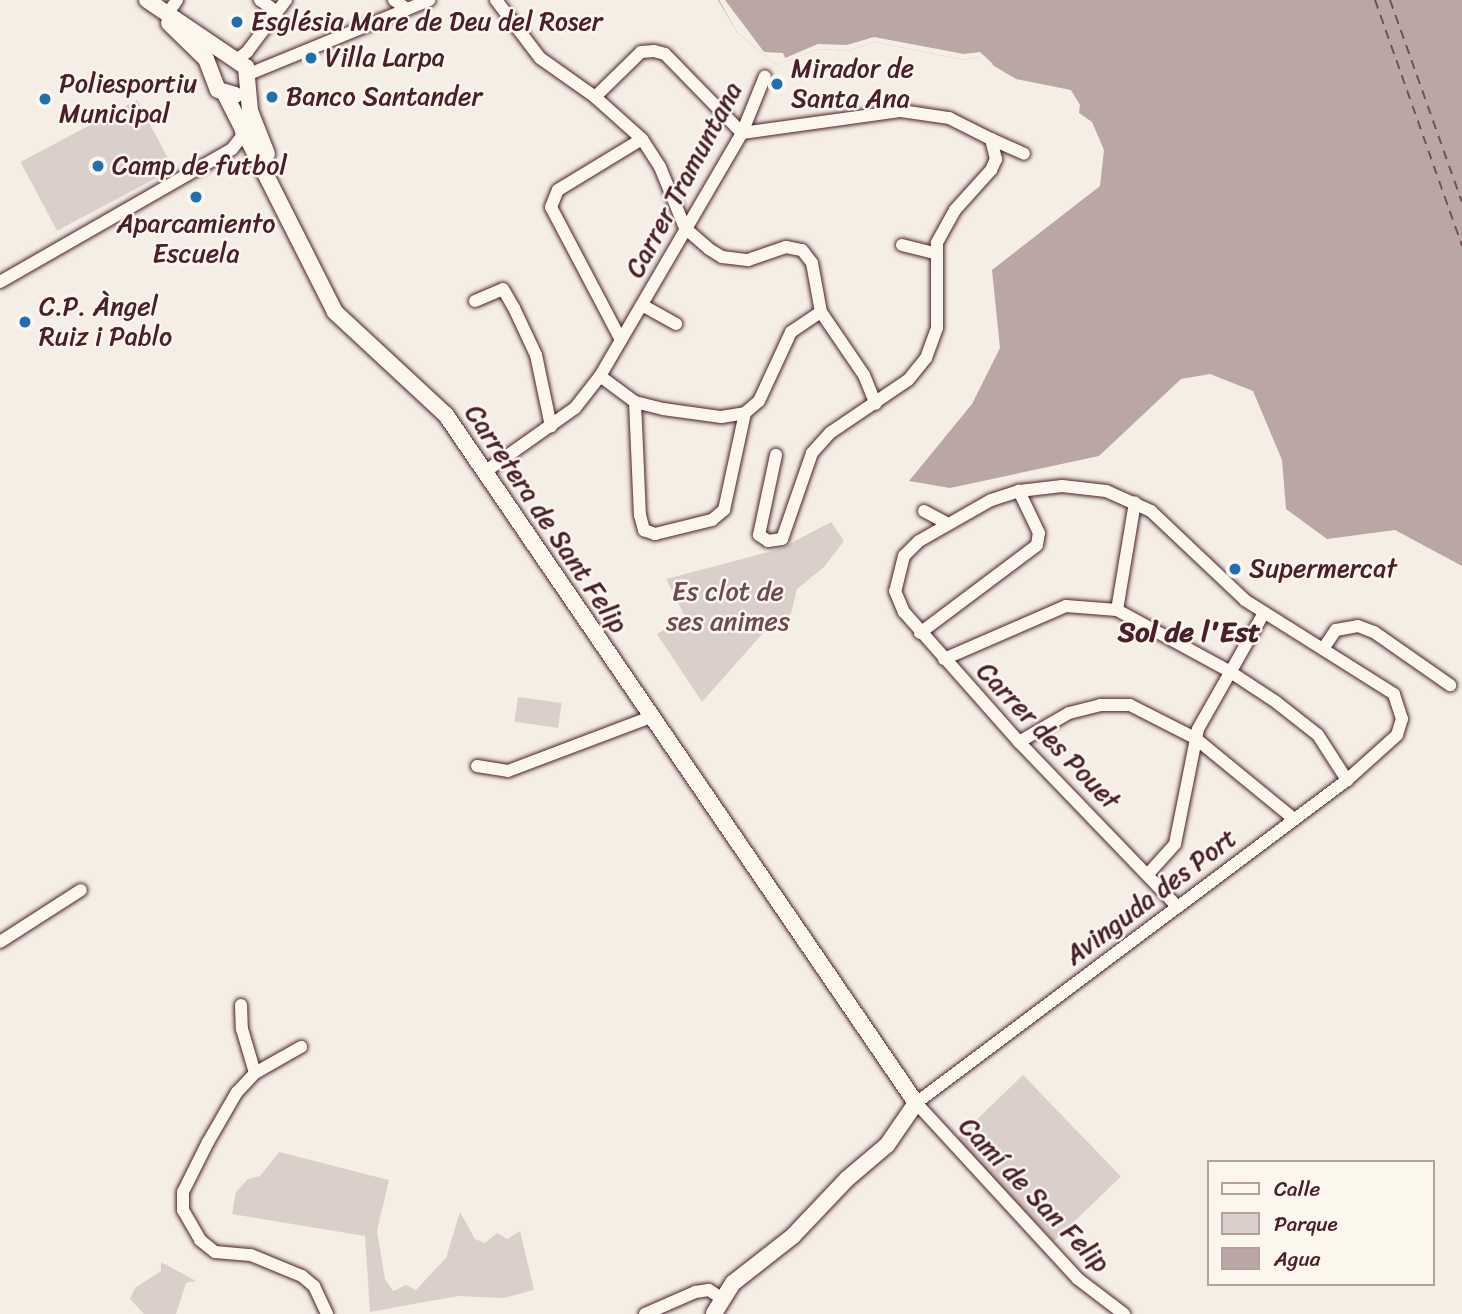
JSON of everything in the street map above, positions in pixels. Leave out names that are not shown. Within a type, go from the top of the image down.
[{"type":"main road","name":"Carretera de Sant Felip","points":[[139,0],[184,36],[211,69],[216,87],[225,94],[335,312],[446,415],[916,1103]]},
{"type":"main road","points":[[147,0],[172,6],[231,58],[247,81],[286,213]]},
{"type":"main road","points":[[211,69],[231,58]]},
{"type":"main road","points":[[225,94],[247,81]]},
{"type":"main road","points":[[714,1314],[721,1298],[733,1283],[793,1236],[847,1179],[887,1145],[916,1103]]},
{"type":"street","points":[[260,0],[277,12]]},
{"type":"street","points":[[231,58],[247,52],[286,0]]},
{"type":"street","points":[[394,0],[407,9]]},
{"type":"street","points":[[247,81],[429,0]]},
{"type":"street","points":[[498,1],[540,58],[595,97],[642,139],[660,167],[685,228],[722,257],[748,260],[786,247],[802,250],[812,263],[821,312],[864,375],[876,404]]},
{"type":"street","points":[[595,97],[641,52],[654,51],[665,54],[742,132],[901,111],[949,118],[993,144],[1024,154]]},
{"type":"street","name":"Carrer Tramuntana","points":[[486,471],[575,408],[600,376],[742,132],[765,76]]},
{"type":"street","points":[[0,282],[232,149],[242,136],[239,122]]},
{"type":"street","points":[[621,340],[551,207],[558,190],[642,139]]},
{"type":"street","points":[[776,455],[759,535],[768,541],[782,539],[812,453],[830,433],[908,380],[930,349],[937,320],[935,253],[955,210],[991,170],[993,144]]},
{"type":"street","points":[[901,245],[935,253]]},
{"type":"street","points":[[475,301],[503,289],[536,355],[551,426]]},
{"type":"street","name":"Carrer Tramuntana","points":[[642,305],[676,324]]},
{"type":"street","points":[[600,376],[635,402],[721,417],[744,413],[759,401],[791,331],[821,312]]},
{"type":"street","points":[[635,402],[640,515],[644,530],[655,534],[712,520],[724,510],[744,413]]},
{"type":"street","points":[[923,511],[947,523],[1019,491],[1062,486],[1095,490],[1135,503],[1152,511],[1245,600],[1322,649],[1336,630],[1358,626],[1374,632],[1450,685]]},
{"type":"street","points":[[920,634],[1037,545],[1039,533],[1019,491]]},
{"type":"street","points":[[1116,610],[1135,503]]},
{"type":"street","name":"Carrer des Pouet","points":[[947,523],[904,556],[895,591],[920,634],[1019,742],[1149,873],[1177,906]]},
{"type":"street","points":[[944,659],[1066,606],[1116,610],[1229,670],[1318,736],[1347,780]]},
{"type":"street","points":[[1149,873],[1175,844],[1188,796],[1195,738],[1229,670],[1264,613]]},
{"type":"street","name":"Avinguda des Port","points":[[916,1103],[1347,780],[1397,735],[1402,719],[1394,694],[1322,649]]},
{"type":"street","points":[[1019,742],[1069,713],[1100,705],[1130,705],[1195,738],[1294,819]]},
{"type":"street","points":[[477,766],[508,771],[651,717]]},
{"type":"street","points":[[0,942],[82,890]]},
{"type":"street","points":[[241,1005],[242,1029],[255,1073]]},
{"type":"street","points":[[302,1047],[255,1073],[237,1091],[183,1192],[183,1210],[200,1240],[215,1252],[251,1255],[302,1276],[314,1286],[327,1314]]},
{"type":"street","name":"Camí de San Felip","points":[[916,1103],[1078,1279],[1124,1314]]},
{"type":"street","points":[[645,1314],[695,1292],[709,1290],[721,1298]]},
{"type":"green space","name":"Camp de futbol","points":[[137,100],[174,169],[57,231],[20,162]]},
{"type":"green space","name":"Es clot de ses animes","points":[[831,522],[844,541],[824,567],[797,589],[791,614],[763,633],[702,702],[657,634],[685,617],[666,579],[780,549]]},
{"type":"green space","points":[[518,697],[562,703],[558,728],[515,722]]},
{"type":"green space","points":[[1023,1075],[1121,1176],[1054,1241],[956,1140]]},
{"type":"green space","points":[[279,1152],[389,1180],[377,1231],[385,1279],[393,1291],[406,1285],[416,1290],[446,1258],[460,1212],[475,1239],[485,1243],[497,1233],[507,1239],[520,1231],[534,1290],[503,1298],[458,1296],[370,1312],[365,1236],[232,1214],[236,1192],[248,1179],[260,1176]]},
{"type":"green space","points":[[161,1262],[196,1281],[186,1283],[176,1314],[144,1314],[130,1299],[135,1288],[161,1271]]},
{"type":"water","points":[[718,0],[1462,0],[1462,566],[1395,530],[1327,539],[1286,509],[1282,460],[1253,391],[1210,374],[1181,379],[1099,456],[950,488],[909,481],[972,404],[1000,348],[992,270],[1100,186],[1104,150],[1092,122],[1079,113],[1080,105],[1071,90],[1016,79],[979,57],[964,60],[874,42],[848,51],[818,49],[776,65],[737,32]]},
{"type":"pier","points":[[719,0],[725,0],[764,52],[783,53],[785,58],[818,44],[847,45],[874,37],[964,54],[980,52],[993,64],[990,68],[979,57],[964,60],[874,42],[848,51],[818,49],[776,65],[737,32]]},
{"type":"ferry route","points":[[1375,0],[1462,246]]},
{"type":"ferry route","points":[[1390,0],[1462,202]]},
{"type":"place","name":"Església Mare de Deu del Roser","points":[[237,22]]},
{"type":"place","name":"Villa Larpa","points":[[311,58]]},
{"type":"place","name":"Mirador de Santa Ana","points":[[777,84]]},
{"type":"place","name":"Banco Santander","points":[[272,97]]},
{"type":"place","name":"Poliesportiu Municipal","points":[[45,99]]},
{"type":"place","name":"Camp de futbol","points":[[98,166]]},
{"type":"place","name":"Aparcamiento Escuela","points":[[196,197]]},
{"type":"place","name":"C.P. Àngel Ruiz i Pablo","points":[[25,322]]},
{"type":"place","name":"Supermercat","points":[[1235,569]]},
{"type":"district","name":"Sol de l'Est","points":[[1189,632]]}]
